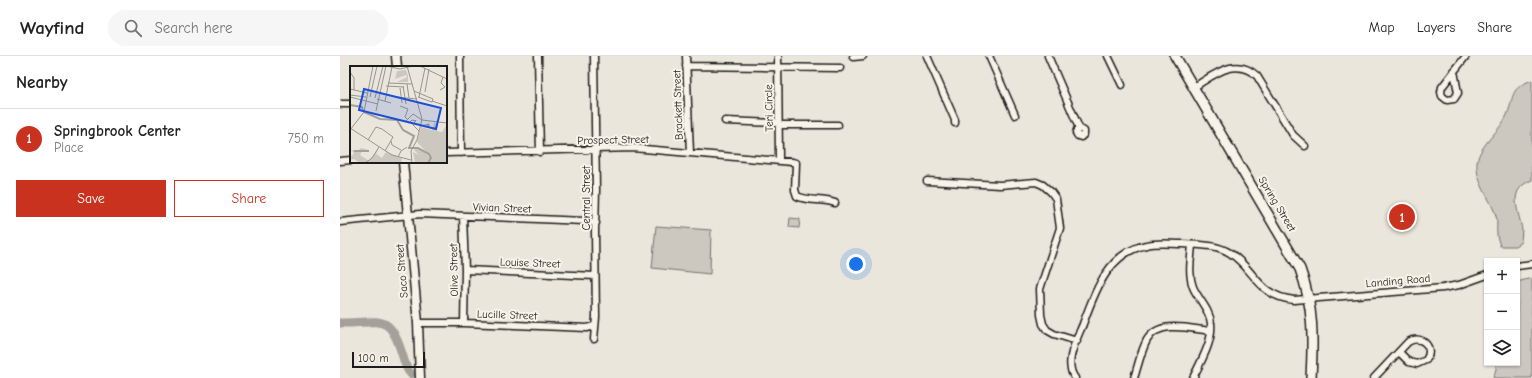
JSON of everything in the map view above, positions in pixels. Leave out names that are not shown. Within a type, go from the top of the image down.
[{"type":"main road","points":[[396,56],[397,66]]},
{"type":"main road","name":"Spring Street","points":[[1175,56],[1293,254],[1300,269],[1310,299],[1313,331],[1311,378]]},
{"type":"main road","name":"Saco Street","points":[[403,163],[418,323],[420,378]]},
{"type":"street","points":[[460,56],[461,153]]},
{"type":"street","points":[[538,56],[540,152]]},
{"type":"street","name":"Central Street","points":[[594,56],[596,223],[596,323],[594,326],[594,339]]},
{"type":"street","name":"Brackett Street","points":[[686,56],[690,153]]},
{"type":"street","name":"Teri Circle","points":[[778,56],[779,160]]},
{"type":"street","points":[[853,57],[863,56]]},
{"type":"street","points":[[927,56],[955,123]]},
{"type":"street","points":[[990,56],[1015,115]]},
{"type":"street","points":[[1048,56],[1079,128]]},
{"type":"street","points":[[1108,56],[1122,85]]},
{"type":"street","points":[[1454,71],[1466,56]]},
{"type":"street","points":[[686,66],[840,68]]},
{"type":"street","points":[[1194,87],[1226,68],[1249,70],[1257,76],[1293,135],[1305,146]]},
{"type":"street","points":[[725,121],[838,125]]},
{"type":"street","name":"Prospect Street","points":[[447,153],[540,152],[634,148],[779,160],[796,163],[795,190],[797,196],[801,198],[835,203]]},
{"type":"street","points":[[340,161],[350,160]]},
{"type":"street","points":[[927,181],[1000,185],[1036,182],[1043,185],[1051,192],[1056,199],[1060,228],[1040,289],[1041,315],[1043,324],[1047,330],[1054,334],[1077,341]]},
{"type":"street","name":"Vivian Street","points":[[340,222],[420,214],[584,221],[596,223]]},
{"type":"street","name":"Olive Street","points":[[463,216],[465,270],[464,323]]},
{"type":"street","name":"Landing Road","points":[[1075,378],[1071,369],[1070,361],[1093,297],[1109,268],[1130,250],[1147,245],[1163,243],[1218,248],[1232,254],[1258,282],[1275,295],[1288,299],[1310,299],[1443,288],[1484,276]]},
{"type":"street","points":[[1192,245],[1191,281],[1194,290],[1210,318],[1211,331],[1208,344],[1193,378]]},
{"type":"street","points":[[1520,266],[1532,264]]},
{"type":"street","name":"Louise Street","points":[[465,270],[596,276]]},
{"type":"street","name":"Lucille Street","points":[[418,323],[464,323],[586,328],[594,326]]},
{"type":"street","points":[[1134,378],[1146,342],[1150,335],[1156,330],[1172,327],[1211,331]]},
{"type":"street","points":[[1374,378],[1399,352],[1410,341],[1418,339],[1426,342],[1429,352],[1426,360],[1417,364],[1409,362],[1399,352]]},
{"type":"shaded area","points":[[1532,80],[1532,180],[1524,184],[1519,189],[1516,201],[1522,230],[1521,242],[1515,246],[1500,246],[1497,236],[1496,216],[1479,177],[1477,161],[1486,143],[1507,115],[1516,90],[1520,86]]},
{"type":"shaded area","points":[[790,218],[800,219],[799,228],[789,227]]},
{"type":"shaded area","points":[[656,226],[711,230],[710,274],[652,268]]},
{"type":"shaded area","points":[[1532,278],[1532,378],[1493,378],[1496,366],[1520,366],[1520,281]]},
{"type":"waterway","points":[[340,323],[380,322],[387,325],[397,340],[406,367],[411,374]]},
{"type":"place","name":"Springbrook Center","points":[[1402,217]]}]
